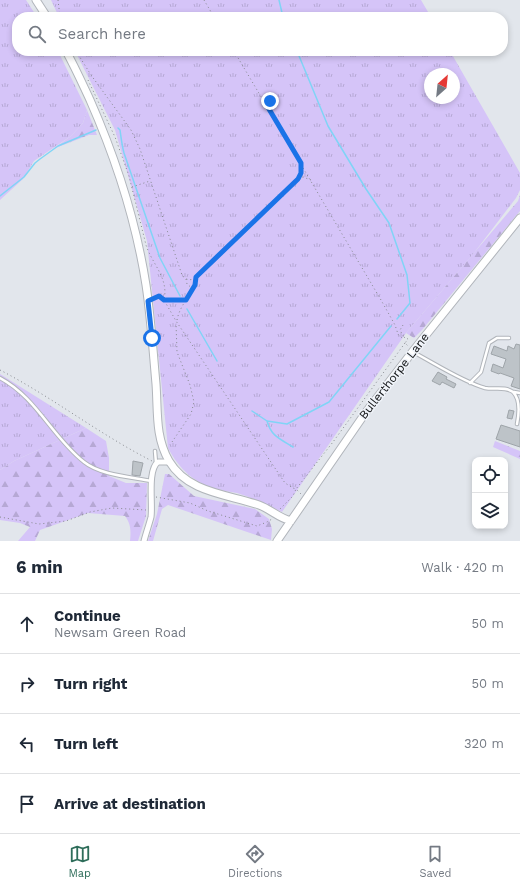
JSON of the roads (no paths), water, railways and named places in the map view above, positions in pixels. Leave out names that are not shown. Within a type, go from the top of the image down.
[{"type":"street","points":[[36,0],[44,12]]},
{"type":"street","points":[[69,56],[75,66],[104,131],[114,158],[133,223],[148,301],[156,387],[158,430],[162,447],[170,462],[180,474],[193,484],[202,489],[260,506],[276,516],[291,521]]},
{"type":"street","name":"Bullerthorpe Lane","points":[[277,541],[366,412],[520,218]]},
{"type":"street","points":[[144,541],[151,517],[151,482],[153,468],[156,464],[170,462]]},
{"type":"lane","points":[[470,383],[481,372],[489,343],[497,338],[509,338]]},
{"type":"lane","points":[[413,351],[470,383],[487,389],[507,389],[520,393]]},
{"type":"lane","points":[[0,378],[34,406],[84,463],[105,472],[151,482]]},
{"type":"lane","points":[[513,392],[516,396],[518,404],[517,424]]},
{"type":"lane","points":[[155,451],[156,464]]},
{"type":"waterway","points":[[279,0],[282,12]]},
{"type":"waterway","points":[[299,56],[328,126],[366,189],[389,223],[407,275],[410,303],[397,319]]},
{"type":"waterway","points":[[118,128],[120,130],[124,153],[160,258],[180,296]]},
{"type":"waterway","points":[[0,196],[24,177],[35,163],[58,146],[96,130]]},
{"type":"waterway","points":[[187,309],[217,361]]},
{"type":"waterway","points":[[252,411],[267,421],[287,424],[329,402],[391,326]]},
{"type":"waterway","points":[[267,421],[274,434],[293,447]]}]
